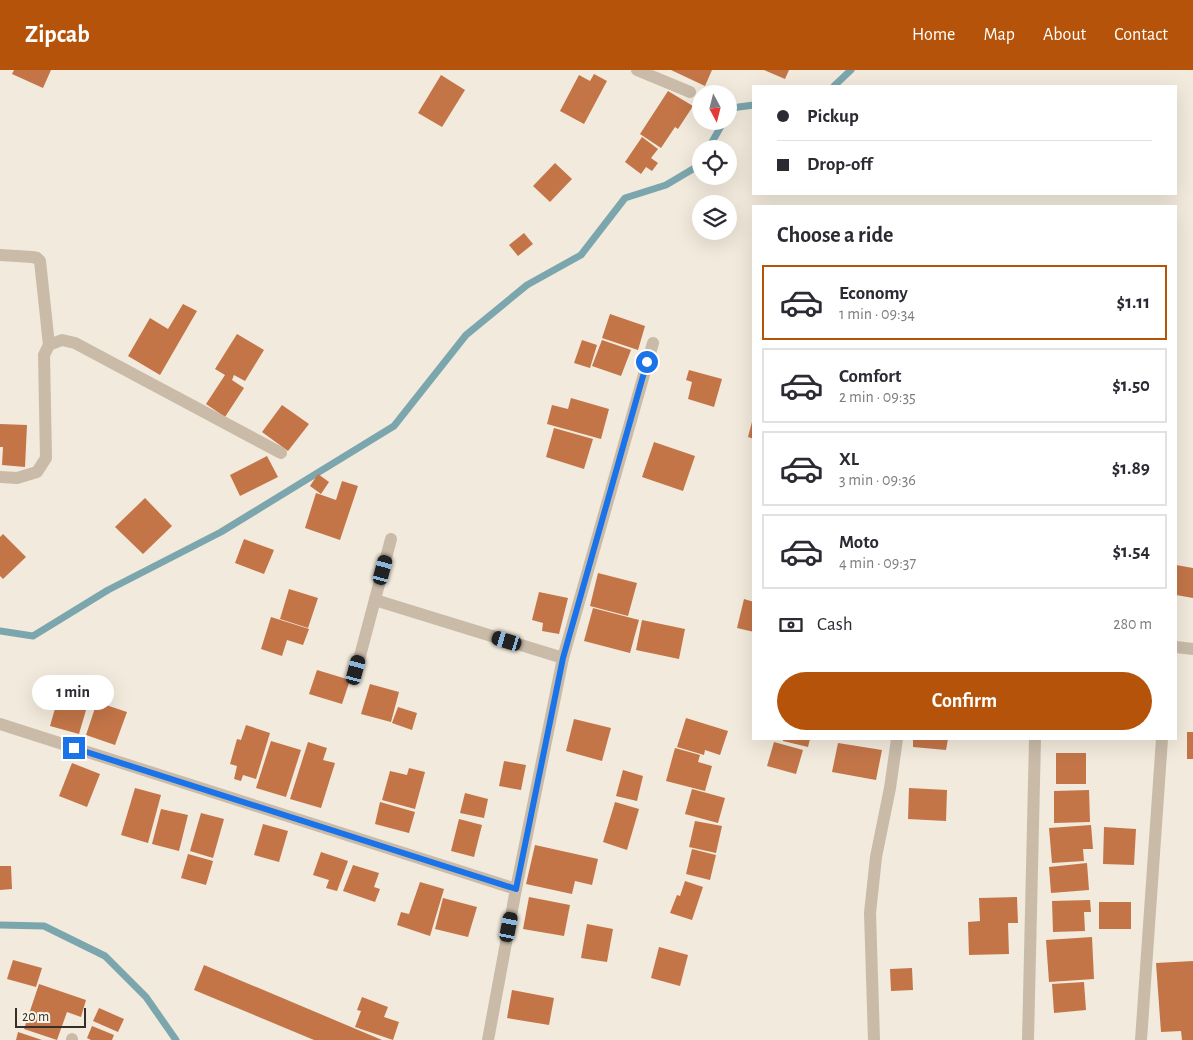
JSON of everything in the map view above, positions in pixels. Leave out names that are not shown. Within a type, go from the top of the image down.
[{"type":"street","points":[[637,70],[690,92]]},
{"type":"street","points":[[0,255],[32,257],[40,261],[49,345],[44,355],[43,368],[46,458],[37,472],[17,478],[0,478]]},
{"type":"street","points":[[49,345],[62,340],[75,343],[281,453]]},
{"type":"street","points":[[488,1040],[516,889],[563,658],[653,343]]},
{"type":"street","points":[[356,670],[391,539]]},
{"type":"street","points":[[375,600],[563,658]]},
{"type":"street","points":[[1177,648],[1193,649]]},
{"type":"street","points":[[0,724],[516,889]]},
{"type":"street","points":[[874,1040],[870,913],[876,857],[890,788],[897,740]]},
{"type":"street","points":[[1028,1040],[1035,740]]},
{"type":"street","points":[[1141,1040],[1162,740]]},
{"type":"building","points":[[14,70],[51,70],[43,88],[12,74]]},
{"type":"building","points":[[671,70],[712,70],[705,85]]},
{"type":"building","points":[[764,70],[789,70],[785,79]]},
{"type":"building","points":[[594,74],[607,81],[584,124],[560,111],[579,75],[590,81]]},
{"type":"building","points":[[441,75],[465,90],[442,127],[418,113]]},
{"type":"building","points":[[668,91],[692,105],[678,129],[675,127],[661,148],[640,134]]},
{"type":"building","points":[[642,137],[658,149],[651,158],[658,163],[652,171],[646,167],[641,174],[625,162]]},
{"type":"building","points":[[555,163],[572,179],[550,202],[533,186]]},
{"type":"building","points":[[524,233],[533,244],[518,256],[509,245]]},
{"type":"building","points":[[183,304],[197,311],[160,375],[128,356],[150,318],[168,329]]},
{"type":"building","points":[[610,314],[645,326],[638,350],[602,338]]},
{"type":"building","points":[[237,334],[264,350],[245,381],[234,375],[232,380],[244,388],[225,417],[206,404],[225,375],[215,369]]},
{"type":"building","points":[[582,340],[597,345],[590,368],[574,363]]},
{"type":"building","points":[[602,340],[631,350],[621,376],[592,366]]},
{"type":"building","points":[[689,370],[722,379],[714,407],[688,399],[692,382],[686,380]]},
{"type":"building","points":[[571,398],[609,409],[601,439],[547,424],[552,405],[568,409]]},
{"type":"building","points":[[282,405],[309,424],[288,451],[262,432]]},
{"type":"building","points":[[752,422],[752,438],[748,437]]},
{"type":"building","points":[[0,424],[27,425],[25,467],[2,465],[3,447],[0,447]]},
{"type":"building","points":[[554,428],[593,439],[584,469],[546,457]]},
{"type":"building","points":[[654,442],[695,456],[683,491],[642,477]]},
{"type":"building","points":[[267,456],[278,477],[240,496],[230,475]]},
{"type":"building","points":[[318,474],[329,482],[321,494],[310,486]]},
{"type":"building","points":[[342,481],[358,486],[340,540],[305,528],[316,493],[336,500]]},
{"type":"building","points":[[145,498],[172,526],[143,554],[115,527]]},
{"type":"building","points":[[3,534],[26,557],[3,579],[0,576],[0,537]]},
{"type":"building","points":[[244,539],[274,550],[264,574],[235,563]]},
{"type":"building","points":[[1177,565],[1193,568],[1193,598],[1177,595]]},
{"type":"building","points":[[598,573],[637,583],[628,616],[590,606]]},
{"type":"building","points":[[289,589],[318,598],[308,628],[280,619]]},
{"type":"building","points":[[539,592],[568,598],[559,634],[542,631],[543,623],[532,620]]},
{"type":"building","points":[[744,599],[752,601],[752,632],[737,628]]},
{"type":"building","points":[[593,608],[639,620],[630,653],[584,641]]},
{"type":"building","points":[[271,617],[309,629],[303,645],[287,640],[282,656],[261,649]]},
{"type":"building","points":[[642,620],[685,629],[679,659],[636,650]]},
{"type":"building","points":[[317,670],[350,680],[342,704],[309,694]]},
{"type":"building","points":[[62,684],[91,693],[79,734],[50,726]]},
{"type":"building","points":[[370,684],[399,692],[391,722],[361,714]]},
{"type":"building","points":[[97,702],[127,712],[115,745],[86,735]]},
{"type":"building","points":[[398,707],[417,713],[412,730],[392,723]]},
{"type":"building","points":[[686,718],[728,731],[720,755],[705,750],[704,755],[677,747]]},
{"type":"building","points":[[574,719],[611,728],[602,761],[566,751]]},
{"type":"building","points":[[246,725],[270,733],[256,779],[243,775],[241,781],[234,779],[237,766],[230,764],[237,739],[241,740]]},
{"type":"building","points":[[1187,732],[1193,732],[1193,759],[1187,759]]},
{"type":"building","points":[[783,740],[810,740],[808,747]]},
{"type":"building","points":[[913,740],[948,740],[946,750],[913,747]]},
{"type":"building","points":[[271,741],[301,750],[286,797],[256,788]]},
{"type":"building","points":[[308,742],[327,748],[323,760],[335,763],[321,808],[290,799]]},
{"type":"building","points":[[774,742],[803,750],[796,774],[767,766]]},
{"type":"building","points":[[838,743],[882,750],[876,780],[832,772]]},
{"type":"building","points":[[675,748],[700,755],[698,762],[712,766],[705,791],[666,781]]},
{"type":"building","points":[[1056,753],[1086,753],[1086,784],[1056,784]]},
{"type":"building","points":[[504,761],[526,765],[521,790],[499,786]]},
{"type":"building","points":[[72,763],[100,774],[87,807],[59,796]]},
{"type":"building","points":[[409,768],[425,772],[415,809],[382,800],[390,771],[407,775]]},
{"type":"building","points":[[623,770],[643,776],[637,801],[616,796]]},
{"type":"building","points":[[135,788],[161,795],[148,843],[121,835]]},
{"type":"building","points":[[909,788],[947,790],[946,821],[908,819]]},
{"type":"building","points":[[692,789],[725,798],[718,823],[685,814]]},
{"type":"building","points":[[1089,790],[1090,822],[1054,823],[1054,791]]},
{"type":"building","points":[[465,793],[488,799],[484,818],[460,813]]},
{"type":"building","points":[[380,802],[415,812],[409,833],[375,824]]},
{"type":"building","points":[[615,802],[639,809],[627,850],[603,842]]},
{"type":"building","points":[[161,809],[188,815],[179,851],[152,844]]},
{"type":"building","points":[[201,813],[224,819],[213,858],[190,851]]},
{"type":"building","points":[[459,819],[482,825],[474,857],[451,851]]},
{"type":"building","points":[[695,821],[722,826],[716,853],[689,847]]},
{"type":"building","points":[[263,824],[288,831],[279,862],[254,855]]},
{"type":"building","points":[[1091,825],[1093,849],[1083,849],[1084,861],[1052,863],[1049,828]]},
{"type":"building","points":[[1104,827],[1136,829],[1134,865],[1103,864]]},
{"type":"building","points":[[535,845],[598,859],[592,885],[575,881],[572,894],[526,884]]},
{"type":"building","points":[[692,849],[716,855],[710,880],[686,874]]},
{"type":"building","points":[[321,852],[348,861],[337,891],[326,888],[329,880],[313,875]]},
{"type":"building","points":[[188,854],[213,861],[206,885],[181,878]]},
{"type":"building","points":[[1087,863],[1089,890],[1051,893],[1049,867]]},
{"type":"building","points":[[353,865],[379,873],[374,887],[380,889],[375,902],[343,891]]},
{"type":"building","points":[[0,866],[11,866],[12,889],[0,890]]},
{"type":"building","points":[[685,881],[703,887],[692,920],[670,913],[677,895],[680,896]]},
{"type":"building","points":[[420,882],[444,889],[430,936],[397,925],[401,912],[409,914]]},
{"type":"building","points":[[529,897],[570,905],[564,936],[523,929]]},
{"type":"building","points":[[1017,897],[1018,923],[1008,923],[1009,954],[969,955],[968,922],[980,921],[979,898]]},
{"type":"building","points":[[443,898],[477,907],[468,937],[435,929]]},
{"type":"building","points":[[1090,900],[1091,912],[1084,912],[1085,931],[1053,932],[1052,901]]},
{"type":"building","points":[[1099,902],[1131,902],[1131,929],[1099,929]]},
{"type":"building","points":[[587,924],[613,929],[607,962],[581,958]]},
{"type":"building","points":[[1092,937],[1094,979],[1049,982],[1046,940]]},
{"type":"building","points":[[659,947],[688,955],[680,986],[651,978]]},
{"type":"building","points":[[13,960],[42,968],[36,987],[7,979]]},
{"type":"building","points":[[1193,961],[1193,1040],[1182,1040],[1181,1031],[1161,1032],[1156,963]]},
{"type":"building","points":[[204,965],[382,1040],[314,1040],[194,990]]},
{"type":"building","points":[[912,968],[913,990],[891,991],[890,969]]},
{"type":"building","points":[[1084,982],[1086,1010],[1054,1013],[1052,984]]},
{"type":"building","points":[[39,984],[86,1000],[81,1017],[67,1012],[57,1040],[24,1029]]},
{"type":"building","points":[[512,990],[554,998],[549,1025],[507,1018]]},
{"type":"building","points":[[362,997],[388,1007],[384,1017],[399,1022],[393,1040],[355,1027],[361,1011],[357,1010]]},
{"type":"building","points":[[99,1008],[124,1019],[118,1032],[93,1021]]},
{"type":"building","points":[[92,1026],[114,1035],[112,1040],[91,1040],[87,1038]]},
{"type":"building","points":[[18,1032],[42,1040],[16,1040]]},
{"type":"waterway","points":[[835,85],[851,70]]},
{"type":"waterway","points":[[738,107],[752,105]]},
{"type":"waterway","points":[[713,140],[719,130]]},
{"type":"waterway","points":[[0,631],[33,636],[108,590],[221,532],[394,426],[466,335],[527,285],[581,255],[625,198],[666,185],[692,170]]},
{"type":"waterway","points":[[0,925],[44,926],[105,956],[146,997],[176,1040]]},
{"type":"route","points":[[74,748],[516,889],[563,658],[647,362]]}]
